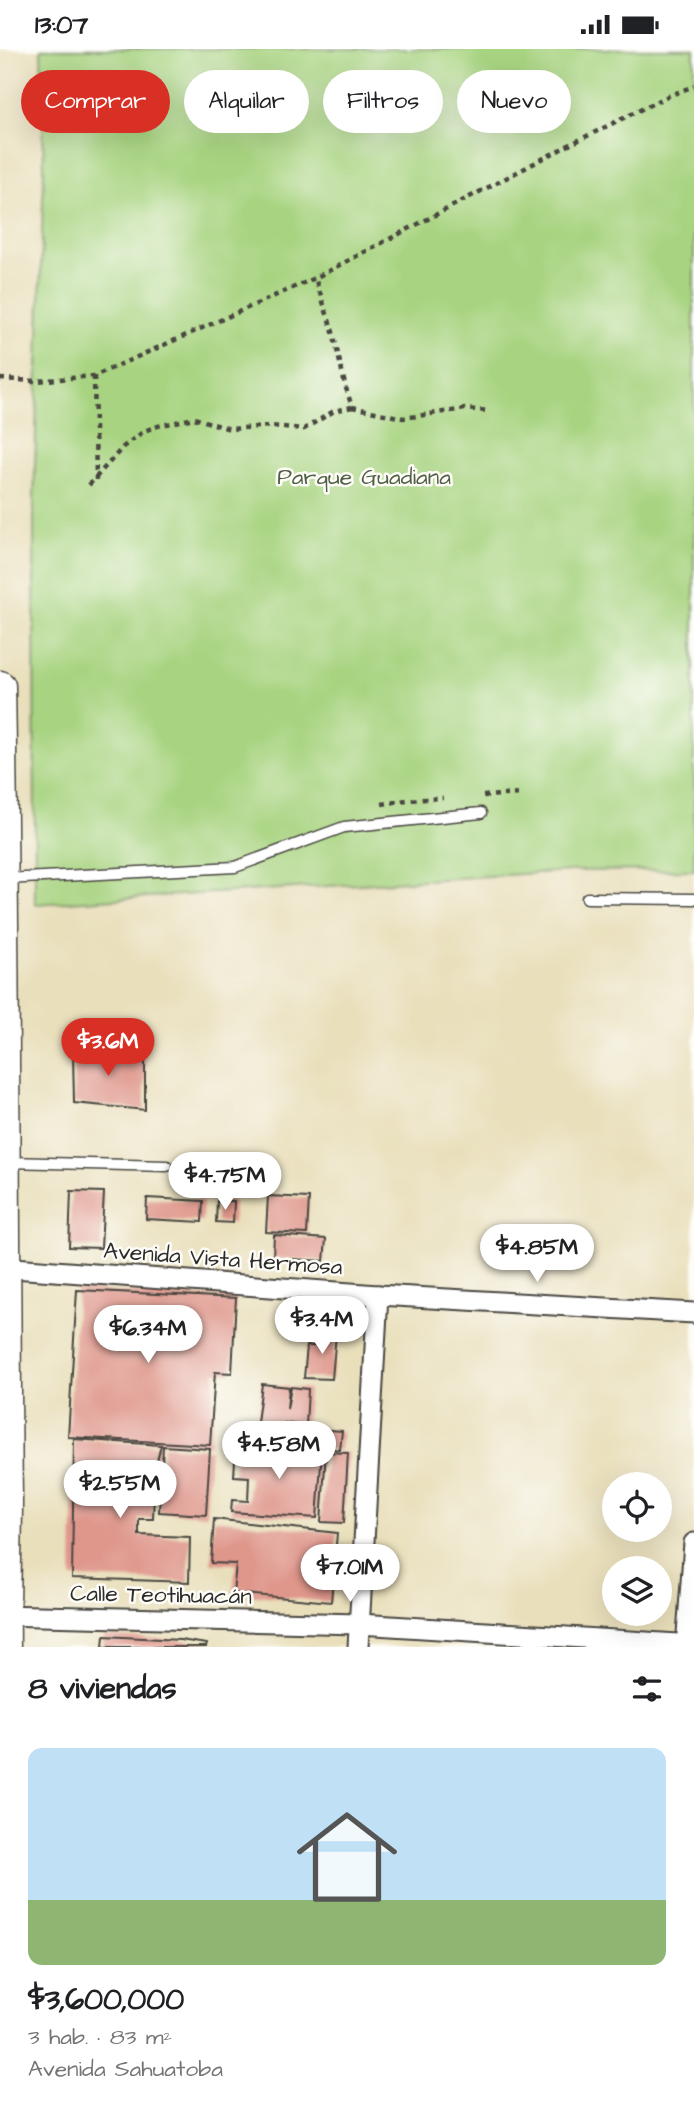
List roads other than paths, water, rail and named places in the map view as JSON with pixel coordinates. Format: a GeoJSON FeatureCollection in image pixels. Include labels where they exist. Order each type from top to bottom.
{"type":"FeatureCollection","features":[{"type":"Feature","properties":{"kind":"main road"},"geometry":{"type":"LineString","coordinates":[[0,686],[4,880],[2,1267],[7,1549],[2,1615],[5,1647]]}},
{"type":"Feature","properties":{"kind":"street","name":"Avenida Vista Hermosa"},"geometry":{"type":"LineString","coordinates":[[2,1267],[694,1313]]}},
{"type":"Feature","properties":{"kind":"street"},"geometry":{"type":"LineString","coordinates":[[358,1647],[378,1294]]}},
{"type":"Feature","properties":{"kind":"street"},"geometry":{"type":"LineString","coordinates":[[689,1645],[694,1543]]}},
{"type":"Feature","properties":{"kind":"street","name":"Calle Teotihuacán"},"geometry":{"type":"LineString","coordinates":[[2,1615],[359,1624],[689,1645]]}},
{"type":"Feature","properties":{"kind":"lane"},"geometry":{"type":"LineString","coordinates":[[4,880],[235,867],[344,827],[481,813]]}},
{"type":"Feature","properties":{"kind":"lane"},"geometry":{"type":"LineString","coordinates":[[587,898],[694,899]]}},
{"type":"Feature","properties":{"kind":"lane"},"geometry":{"type":"LineString","coordinates":[[4,1162],[167,1166]]}},
{"type":"Feature","properties":{"kind":"park label","name":"Parque Guadiana"},"geometry":{"type":"Point","coordinates":[364,477]}}]}
